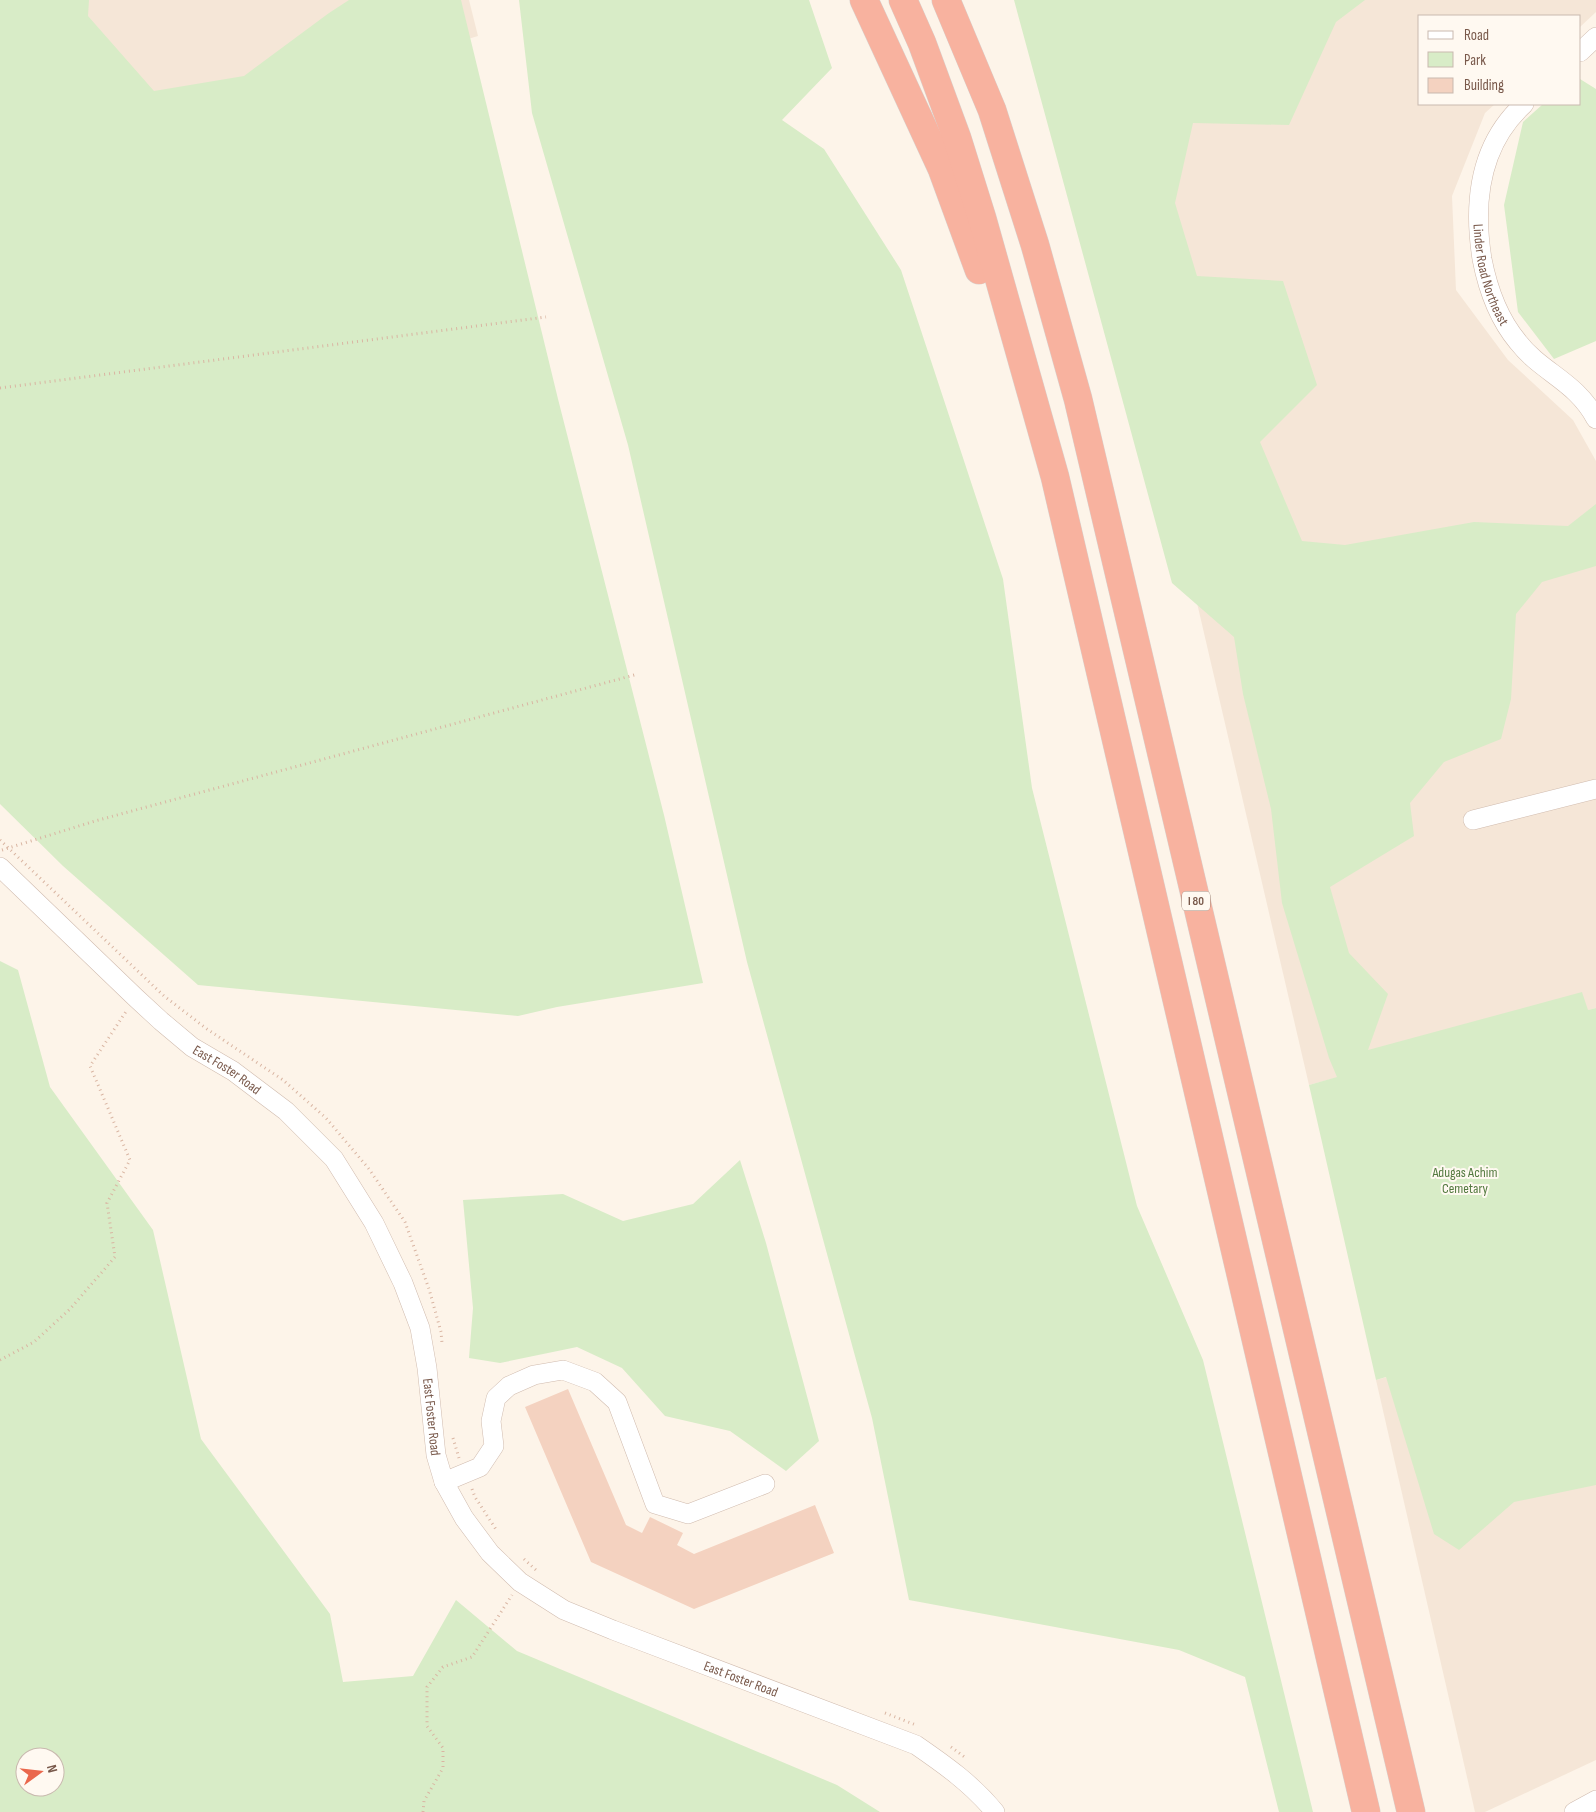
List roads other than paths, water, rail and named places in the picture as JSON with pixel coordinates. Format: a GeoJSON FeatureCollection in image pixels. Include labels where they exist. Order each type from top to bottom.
{"type":"FeatureCollection","features":[{"type":"Feature","properties":{"kind":"highway"},"geometry":{"type":"LineString","coordinates":[[864,0],[942,169],[1055,477]]}},
{"type":"Feature","properties":{"kind":"highway"},"geometry":{"type":"LineString","coordinates":[[903,0],[922,43],[960,147],[1055,477],[1366,1812]]}},
{"type":"Feature","properties":{"kind":"highway","name":"I 80"},"geometry":{"type":"LineString","coordinates":[[946,0],[992,110],[1035,245],[1078,399],[1411,1812]]}},
{"type":"Feature","properties":{"kind":"highway"},"geometry":{"type":"LineString","coordinates":[[955,0],[992,110]]}},
{"type":"Feature","properties":{"kind":"street"},"geometry":{"type":"LineString","coordinates":[[1581,51],[1596,38]]}},
{"type":"Feature","properties":{"kind":"street","name":"Linder Road Northeast"},"geometry":{"type":"LineString","coordinates":[[1523,105],[1502,130],[1492,148],[1478,195],[1477,221],[1486,280],[1496,309],[1519,344],[1536,361],[1567,383],[1581,397],[1596,419]]}},
{"type":"Feature","properties":{"kind":"street"},"geometry":{"type":"LineString","coordinates":[[1473,820],[1596,789]]}},
{"type":"Feature","properties":{"kind":"street","name":"East Foster Road"},"geometry":{"type":"LineString","coordinates":[[0,867],[134,997],[192,1048],[233,1071],[286,1111],[334,1159],[374,1223],[403,1283],[420,1328],[427,1368],[436,1455],[444,1482],[464,1518],[490,1553],[520,1582],[564,1610],[916,1745],[952,1769],[979,1794],[994,1812]]}},
{"type":"Feature","properties":{"kind":"street"},"geometry":{"type":"LineString","coordinates":[[444,1482],[480,1467],[494,1446],[491,1421],[496,1398],[509,1386],[534,1375],[563,1370],[595,1382],[617,1402],[655,1504],[688,1514],[765,1484]]}},
{"type":"Feature","properties":{"kind":"street"},"geometry":{"type":"LineString","coordinates":[[1574,1812],[1596,1800]]}},
{"type":"Feature","properties":{"kind":"park label","name":"Adugas Achim Cemetary"},"geometry":{"type":"Point","coordinates":[1465,1180]}}]}
